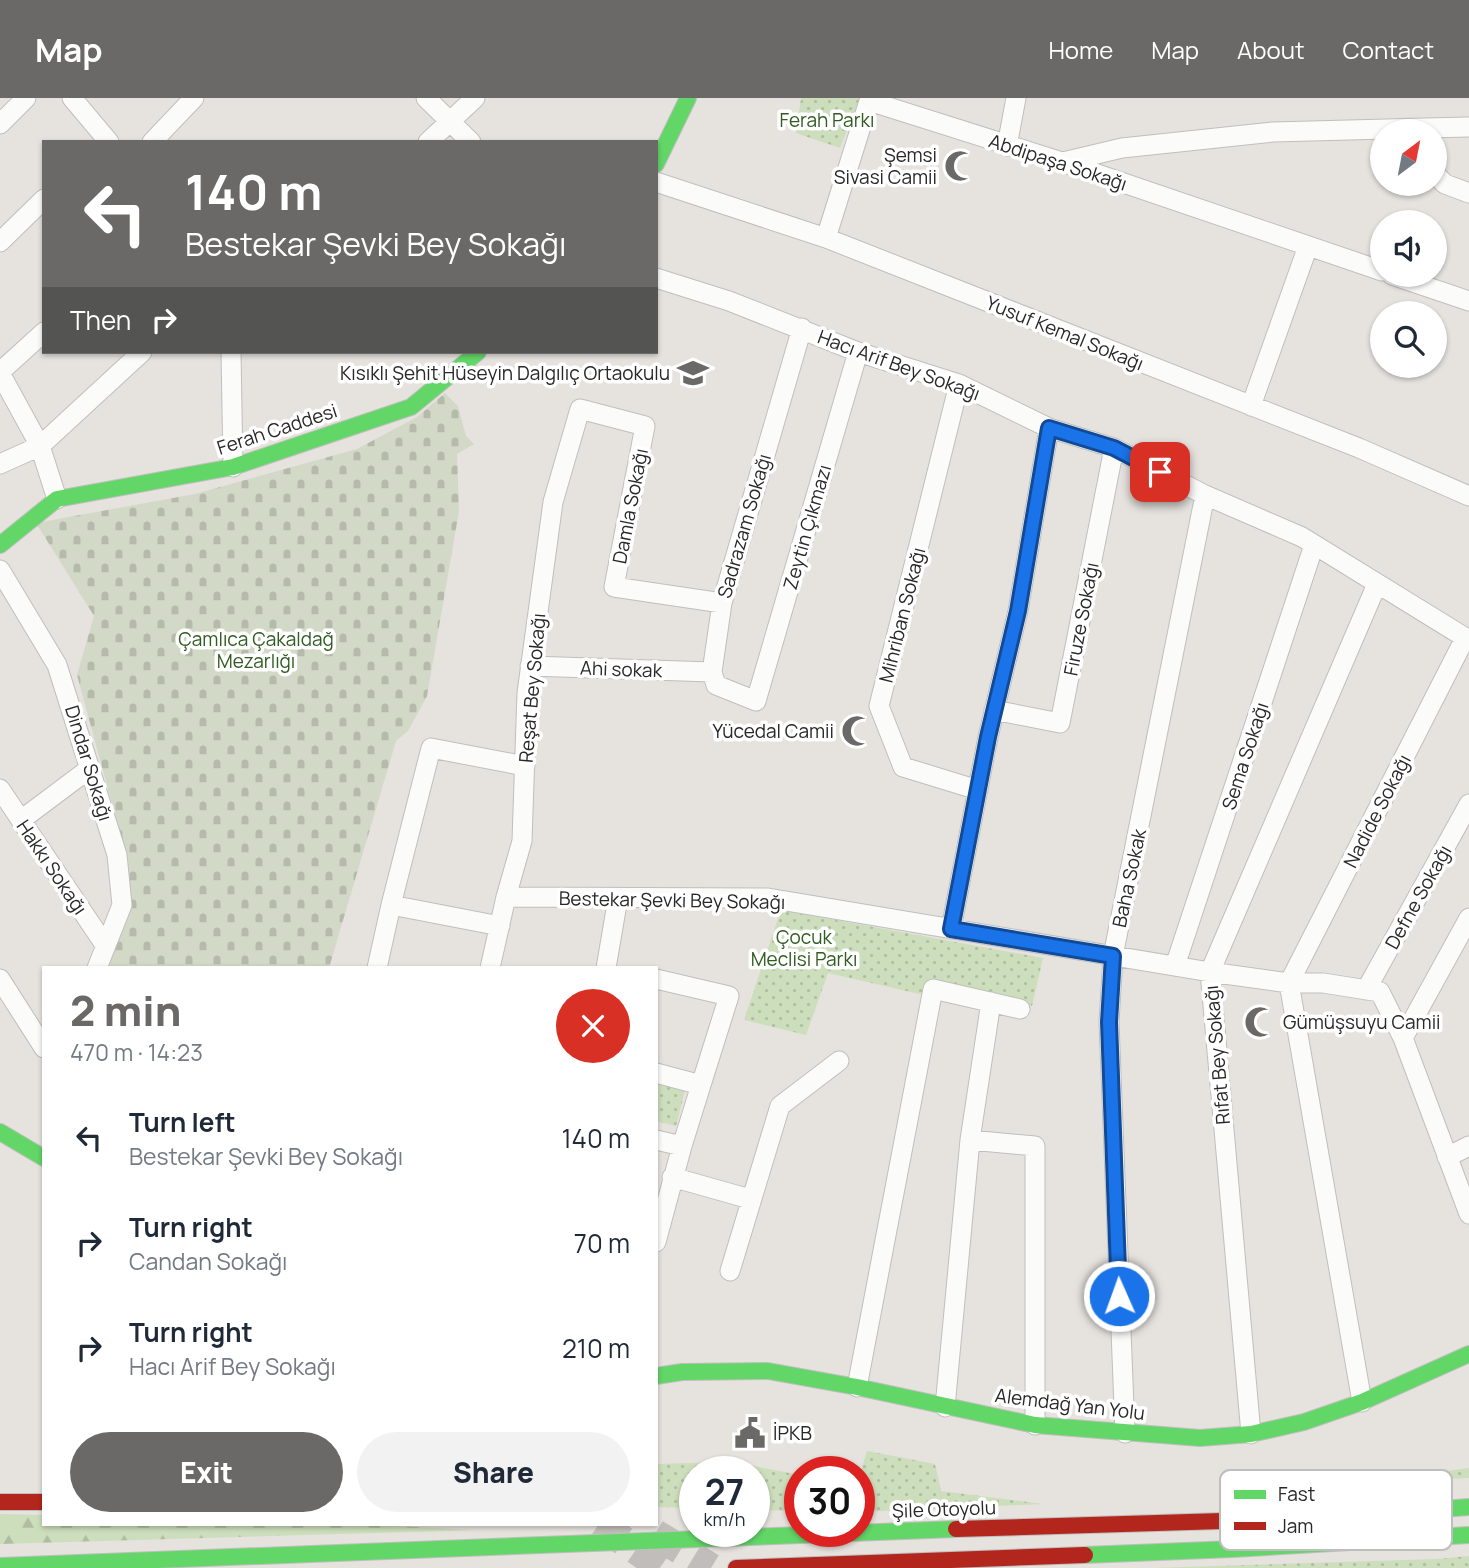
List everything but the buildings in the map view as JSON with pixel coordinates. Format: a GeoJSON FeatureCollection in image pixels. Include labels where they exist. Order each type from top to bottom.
{"type":"FeatureCollection","features":[{"type":"Feature","properties":{"kind":"main road"},"geometry":{"type":"LineString","coordinates":[[658,160],[688,98]]}},
{"type":"Feature","properties":{"kind":"main road","name":"Ferah Caddesi"},"geometry":{"type":"LineString","coordinates":[[0,545],[57,499],[233,467],[411,407],[476,354]]}},
{"type":"Feature","properties":{"kind":"main road"},"geometry":{"type":"LineString","coordinates":[[0,1132],[41,1150]]}},
{"type":"Feature","properties":{"kind":"main road","name":"Alemdağ Yan Yolu"},"geometry":{"type":"LineString","coordinates":[[658,1376],[715,1370],[768,1371],[1035,1425],[1200,1438],[1251,1434],[1304,1422],[1362,1402],[1469,1354]]}},
{"type":"Feature","properties":{"kind":"main road"},"geometry":{"type":"LineString","coordinates":[[0,1503],[42,1502]]}},
{"type":"Feature","properties":{"kind":"main road","name":"Şile Otoyolu"},"geometry":{"type":"LineString","coordinates":[[7,1566],[917,1530],[1220,1521]]}},
{"type":"Feature","properties":{"kind":"main road"},"geometry":{"type":"LineString","coordinates":[[875,1529],[917,1530]]}},
{"type":"Feature","properties":{"kind":"main road"},"geometry":{"type":"LineString","coordinates":[[736,1568],[1220,1549]]}},
{"type":"Feature","properties":{"kind":"street"},"geometry":{"type":"LineString","coordinates":[[0,124],[26,98]]}},
{"type":"Feature","properties":{"kind":"street"},"geometry":{"type":"LineString","coordinates":[[72,98],[106,140]]}},
{"type":"Feature","properties":{"kind":"street"},"geometry":{"type":"LineString","coordinates":[[154,140],[194,98]]}},
{"type":"Feature","properties":{"kind":"street"},"geometry":{"type":"LineString","coordinates":[[426,98],[469,140]]}},
{"type":"Feature","properties":{"kind":"street"},"geometry":{"type":"LineString","coordinates":[[430,140],[475,98]]}},
{"type":"Feature","properties":{"kind":"street"},"geometry":{"type":"LineString","coordinates":[[1007,146],[1016,98]]}},
{"type":"Feature","properties":{"kind":"street","name":"Abdipaşa Sokağı"},"geometry":{"type":"LineString","coordinates":[[825,238],[869,100],[1062,162],[1370,267]]}},
{"type":"Feature","properties":{"kind":"street"},"geometry":{"type":"LineString","coordinates":[[1447,128],[1469,127]]}},
{"type":"Feature","properties":{"kind":"street"},"geometry":{"type":"LineString","coordinates":[[1062,162],[1122,148],[1273,132],[1370,131]]}},
{"type":"Feature","properties":{"kind":"street","name":"Yusuf Kemal Sokağı"},"geometry":{"type":"LineString","coordinates":[[658,183],[825,238],[1359,448],[1469,496]]}},
{"type":"Feature","properties":{"kind":"street"},"geometry":{"type":"LineString","coordinates":[[1447,185],[1469,193]]}},
{"type":"Feature","properties":{"kind":"street"},"geometry":{"type":"LineString","coordinates":[[0,242],[42,201]]}},
{"type":"Feature","properties":{"kind":"street"},"geometry":{"type":"LineString","coordinates":[[1251,406],[1308,246]]}},
{"type":"Feature","properties":{"kind":"street","name":"Hacı Arif Bey Sokağı"},"geometry":{"type":"LineString","coordinates":[[658,278],[675,282],[802,328],[858,352],[959,384],[1049,428],[1114,448],[1205,495],[1302,537],[1467,639]]}},
{"type":"Feature","properties":{"kind":"street"},"geometry":{"type":"LineString","coordinates":[[1428,287],[1469,301]]}},
{"type":"Feature","properties":{"kind":"street","name":"Sadrazam Sokağı"},"geometry":{"type":"LineString","coordinates":[[712,672],[722,603],[802,328]]}},
{"type":"Feature","properties":{"kind":"street"},"geometry":{"type":"LineString","coordinates":[[42,334],[0,372],[40,446],[57,499]]}},
{"type":"Feature","properties":{"kind":"street","name":"Zeytin Çıkmazı"},"geometry":{"type":"LineString","coordinates":[[712,672],[716,685],[756,701],[858,352]]}},
{"type":"Feature","properties":{"kind":"street"},"geometry":{"type":"LineString","coordinates":[[0,464],[40,446],[140,354]]}},
{"type":"Feature","properties":{"kind":"street"},"geometry":{"type":"LineString","coordinates":[[231,354],[233,467]]}},
{"type":"Feature","properties":{"kind":"street","name":"Mihriban Sokağı"},"geometry":{"type":"LineString","coordinates":[[959,384],[879,706],[903,766],[978,790]]}},
{"type":"Feature","properties":{"kind":"street","name":"Damla Sokağı"},"geometry":{"type":"LineString","coordinates":[[580,409],[645,426],[614,587],[722,603]]}},
{"type":"Feature","properties":{"kind":"street","name":"Reşat Bey Sokağı"},"geometry":{"type":"LineString","coordinates":[[490,966],[522,841],[530,666],[553,502],[580,409]]}},
{"type":"Feature","properties":{"kind":"street"},"geometry":{"type":"LineString","coordinates":[[951,929],[994,710],[1018,611],[1049,428]]}},
{"type":"Feature","properties":{"kind":"street","name":"Firuze Sokağı"},"geometry":{"type":"LineString","coordinates":[[994,710],[1060,723],[1114,448]]}},
{"type":"Feature","properties":{"kind":"street","name":"Baha Sokak"},"geometry":{"type":"LineString","coordinates":[[1125,1433],[1109,1022],[1113,956],[1205,495]]}},
{"type":"Feature","properties":{"kind":"street","name":"Sema Sokağı"},"geometry":{"type":"LineString","coordinates":[[1175,967],[1314,545]]}},
{"type":"Feature","properties":{"kind":"street","name":"Dindar Sokağı"},"geometry":{"type":"LineString","coordinates":[[0,570],[57,665],[117,855],[122,905],[98,966]]}},
{"type":"Feature","properties":{"kind":"street","name":"Rıfat Bey Sokağı"},"geometry":{"type":"LineString","coordinates":[[1251,1434],[1210,972],[1377,584]]}},
{"type":"Feature","properties":{"kind":"street","name":"Nadide Sokağı"},"geometry":{"type":"LineString","coordinates":[[1289,984],[1467,639]]}},
{"type":"Feature","properties":{"kind":"street","name":"Ahi sokak"},"geometry":{"type":"LineString","coordinates":[[530,666],[712,672]]}},
{"type":"Feature","properties":{"kind":"street"},"geometry":{"type":"LineString","coordinates":[[377,966],[431,748],[525,766]]}},
{"type":"Feature","properties":{"kind":"street"},"geometry":{"type":"LineString","coordinates":[[21,820],[89,769]]}},
{"type":"Feature","properties":{"kind":"street","name":"Hakkı Sokağı"},"geometry":{"type":"LineString","coordinates":[[0,789],[104,945]]}},
{"type":"Feature","properties":{"kind":"street","name":"Defne Sokağı"},"geometry":{"type":"LineString","coordinates":[[1366,990],[1469,804]]}},
{"type":"Feature","properties":{"kind":"street","name":"Bestekar Şevki Bey Sokağı"},"geometry":{"type":"LineString","coordinates":[[506,897],[768,898],[1175,967],[1289,984],[1323,983],[1366,990]]}},
{"type":"Feature","properties":{"kind":"street"},"geometry":{"type":"LineString","coordinates":[[606,966],[618,898]]}},
{"type":"Feature","properties":{"kind":"street"},"geometry":{"type":"LineString","coordinates":[[391,905],[500,926]]}},
{"type":"Feature","properties":{"kind":"street"},"geometry":{"type":"LineString","coordinates":[[1403,1038],[1469,918]]}},
{"type":"Feature","properties":{"kind":"street"},"geometry":{"type":"LineString","coordinates":[[0,979],[42,1045]]}},
{"type":"Feature","properties":{"kind":"street"},"geometry":{"type":"LineString","coordinates":[[658,979],[729,996],[672,1177],[658,1234]]}},
{"type":"Feature","properties":{"kind":"street"},"geometry":{"type":"LineString","coordinates":[[1289,984],[1362,1402]]}},
{"type":"Feature","properties":{"kind":"street"},"geometry":{"type":"LineString","coordinates":[[857,1387],[933,989],[1020,1009]]}},
{"type":"Feature","properties":{"kind":"street"},"geometry":{"type":"LineString","coordinates":[[1366,990],[1380,992],[1403,1038],[1469,1214]]}},
{"type":"Feature","properties":{"kind":"street"},"geometry":{"type":"LineString","coordinates":[[945,1407],[970,1140],[991,1002]]}},
{"type":"Feature","properties":{"kind":"street"},"geometry":{"type":"LineString","coordinates":[[730,1271],[780,1105],[839,1061]]}},
{"type":"Feature","properties":{"kind":"street"},"geometry":{"type":"LineString","coordinates":[[658,1074],[701,1085]]}},
{"type":"Feature","properties":{"kind":"street"},"geometry":{"type":"LineString","coordinates":[[658,1140],[682,1146]]}},
{"type":"Feature","properties":{"kind":"street"},"geometry":{"type":"LineString","coordinates":[[970,1140],[1035,1146],[1035,1425]]}},
{"type":"Feature","properties":{"kind":"street"},"geometry":{"type":"LineString","coordinates":[[1447,1157],[1469,1146]]}},
{"type":"Feature","properties":{"kind":"street"},"geometry":{"type":"LineString","coordinates":[[672,1177],[750,1199]]}},
{"type":"Feature","properties":{"kind":"green space","name":"Ferah Parkı"},"geometry":{"type":"Polygon","coordinates":[[[801,98],[860,98],[840,148],[796,133],[801,98]]]}},
{"type":"Feature","properties":{"kind":"green space","name":"Çamlıca Çakaldağ Mezarlığı"},"geometry":{"type":"Polygon","coordinates":[[[445,393],[458,406],[466,436],[474,444],[457,454],[459,511],[427,696],[408,731],[396,741],[330,966],[103,966],[123,844],[77,675],[94,616],[36,523],[195,494],[357,449],[417,417],[445,393]]]}},
{"type":"Feature","properties":{"kind":"green space","name":"Çocuk Meclisi Parkı"},"geometry":{"type":"Polygon","coordinates":[[[781,910],[1043,958],[1032,1006],[928,979],[924,995],[828,973],[806,1035],[744,1020],[781,910]]]}},
{"type":"Feature","properties":{"kind":"green space"},"geometry":{"type":"Polygon","coordinates":[[[658,1079],[686,1086],[676,1126],[658,1122],[658,1079]]]}},
{"type":"Feature","properties":{"kind":"green space"},"geometry":{"type":"Polygon","coordinates":[[[867,1451],[935,1464],[941,1491],[1043,1504],[875,1511],[875,1456],[865,1456],[867,1451]]]}},
{"type":"Feature","properties":{"kind":"green space"},"geometry":{"type":"Polygon","coordinates":[[[679,1463],[679,1508],[658,1507],[658,1464],[679,1463]]]}},
{"type":"Feature","properties":{"kind":"green space"},"geometry":{"type":"Polygon","coordinates":[[[1469,1468],[1469,1478],[1452,1479],[1452,1470],[1469,1468]]]}},
{"type":"Feature","properties":{"kind":"green space"},"geometry":{"type":"Polygon","coordinates":[[[770,1469],[784,1472],[784,1511],[770,1510],[770,1469]]]}},
{"type":"Feature","properties":{"kind":"green space"},"geometry":{"type":"Polygon","coordinates":[[[0,1514],[42,1515],[42,1526],[395,1526],[476,1530],[0,1544],[0,1514]]]}},
{"type":"Feature","properties":{"kind":"green space"},"geometry":{"type":"Polygon","coordinates":[[[1469,1556],[1469,1568],[1153,1568],[1437,1559],[1469,1556]]]}},
{"type":"Feature","properties":{"kind":"tunnel"},"geometry":{"type":"LineString","coordinates":[[602,1526],[663,1568]]}},
{"type":"Feature","properties":{"kind":"tunnel"},"geometry":{"type":"LineString","coordinates":[[655,1534],[711,1568]]}},
{"type":"Feature","properties":{"kind":"traffic: fast"},"geometry":{"type":"LineString","coordinates":[[658,160],[688,98]]}},
{"type":"Feature","properties":{"kind":"traffic: fast"},"geometry":{"type":"LineString","coordinates":[[0,545],[57,499],[233,467],[411,407],[476,354]]}},
{"type":"Feature","properties":{"kind":"traffic: fast"},"geometry":{"type":"LineString","coordinates":[[0,1132],[42,1157]]}},
{"type":"Feature","properties":{"kind":"traffic: fast"},"geometry":{"type":"LineString","coordinates":[[658,1376],[682,1372],[768,1371],[1035,1425],[1200,1438],[1251,1434],[1304,1422],[1362,1402],[1469,1354]]}},
{"type":"Feature","properties":{"kind":"traffic: fast"},"geometry":{"type":"LineString","coordinates":[[1452,1508],[1469,1507]]}},
{"type":"Feature","properties":{"kind":"traffic: fast"},"geometry":{"type":"LineString","coordinates":[[0,1566],[956,1529]]}},
{"type":"Feature","properties":{"kind":"traffic: fast"},"geometry":{"type":"LineString","coordinates":[[1452,1536],[1469,1535]]}},
{"type":"Feature","properties":{"kind":"traffic: fast"},"geometry":{"type":"LineString","coordinates":[[1085,1555],[1220,1550]]}},
{"type":"Feature","properties":{"kind":"traffic: jam"},"geometry":{"type":"LineString","coordinates":[[0,1502],[42,1502]]}},
{"type":"Feature","properties":{"kind":"traffic: jam"},"geometry":{"type":"LineString","coordinates":[[956,1529],[1220,1521]]}},
{"type":"Feature","properties":{"kind":"traffic: jam"},"geometry":{"type":"LineString","coordinates":[[736,1568],[1085,1555]]}},
{"type":"Feature","properties":{"kind":"place","name":"Şemsi Sivasi Camii"},"geometry":{"type":"Point","coordinates":[960,166]}},
{"type":"Feature","properties":{"kind":"place","name":"Kısıklı Şehit Hüseyin Dalgılıç Ortaokulu"},"geometry":{"type":"Point","coordinates":[693,373]}},
{"type":"Feature","properties":{"kind":"place","name":"Yücedal Camii"},"geometry":{"type":"Point","coordinates":[857,731]}},
{"type":"Feature","properties":{"kind":"place","name":"Gümüşsuyu Camii"},"geometry":{"type":"Point","coordinates":[1260,1022]}},
{"type":"Feature","properties":{"kind":"place","name":"İPKB"},"geometry":{"type":"Point","coordinates":[750,1433]}},
{"type":"Feature","properties":{"kind":"route"},"geometry":{"type":"LineString","coordinates":[[1119,1296],[1109,1022],[1113,956],[951,929],[988,737],[1018,611],[1049,428],[1114,448],[1160,472]]}}]}
